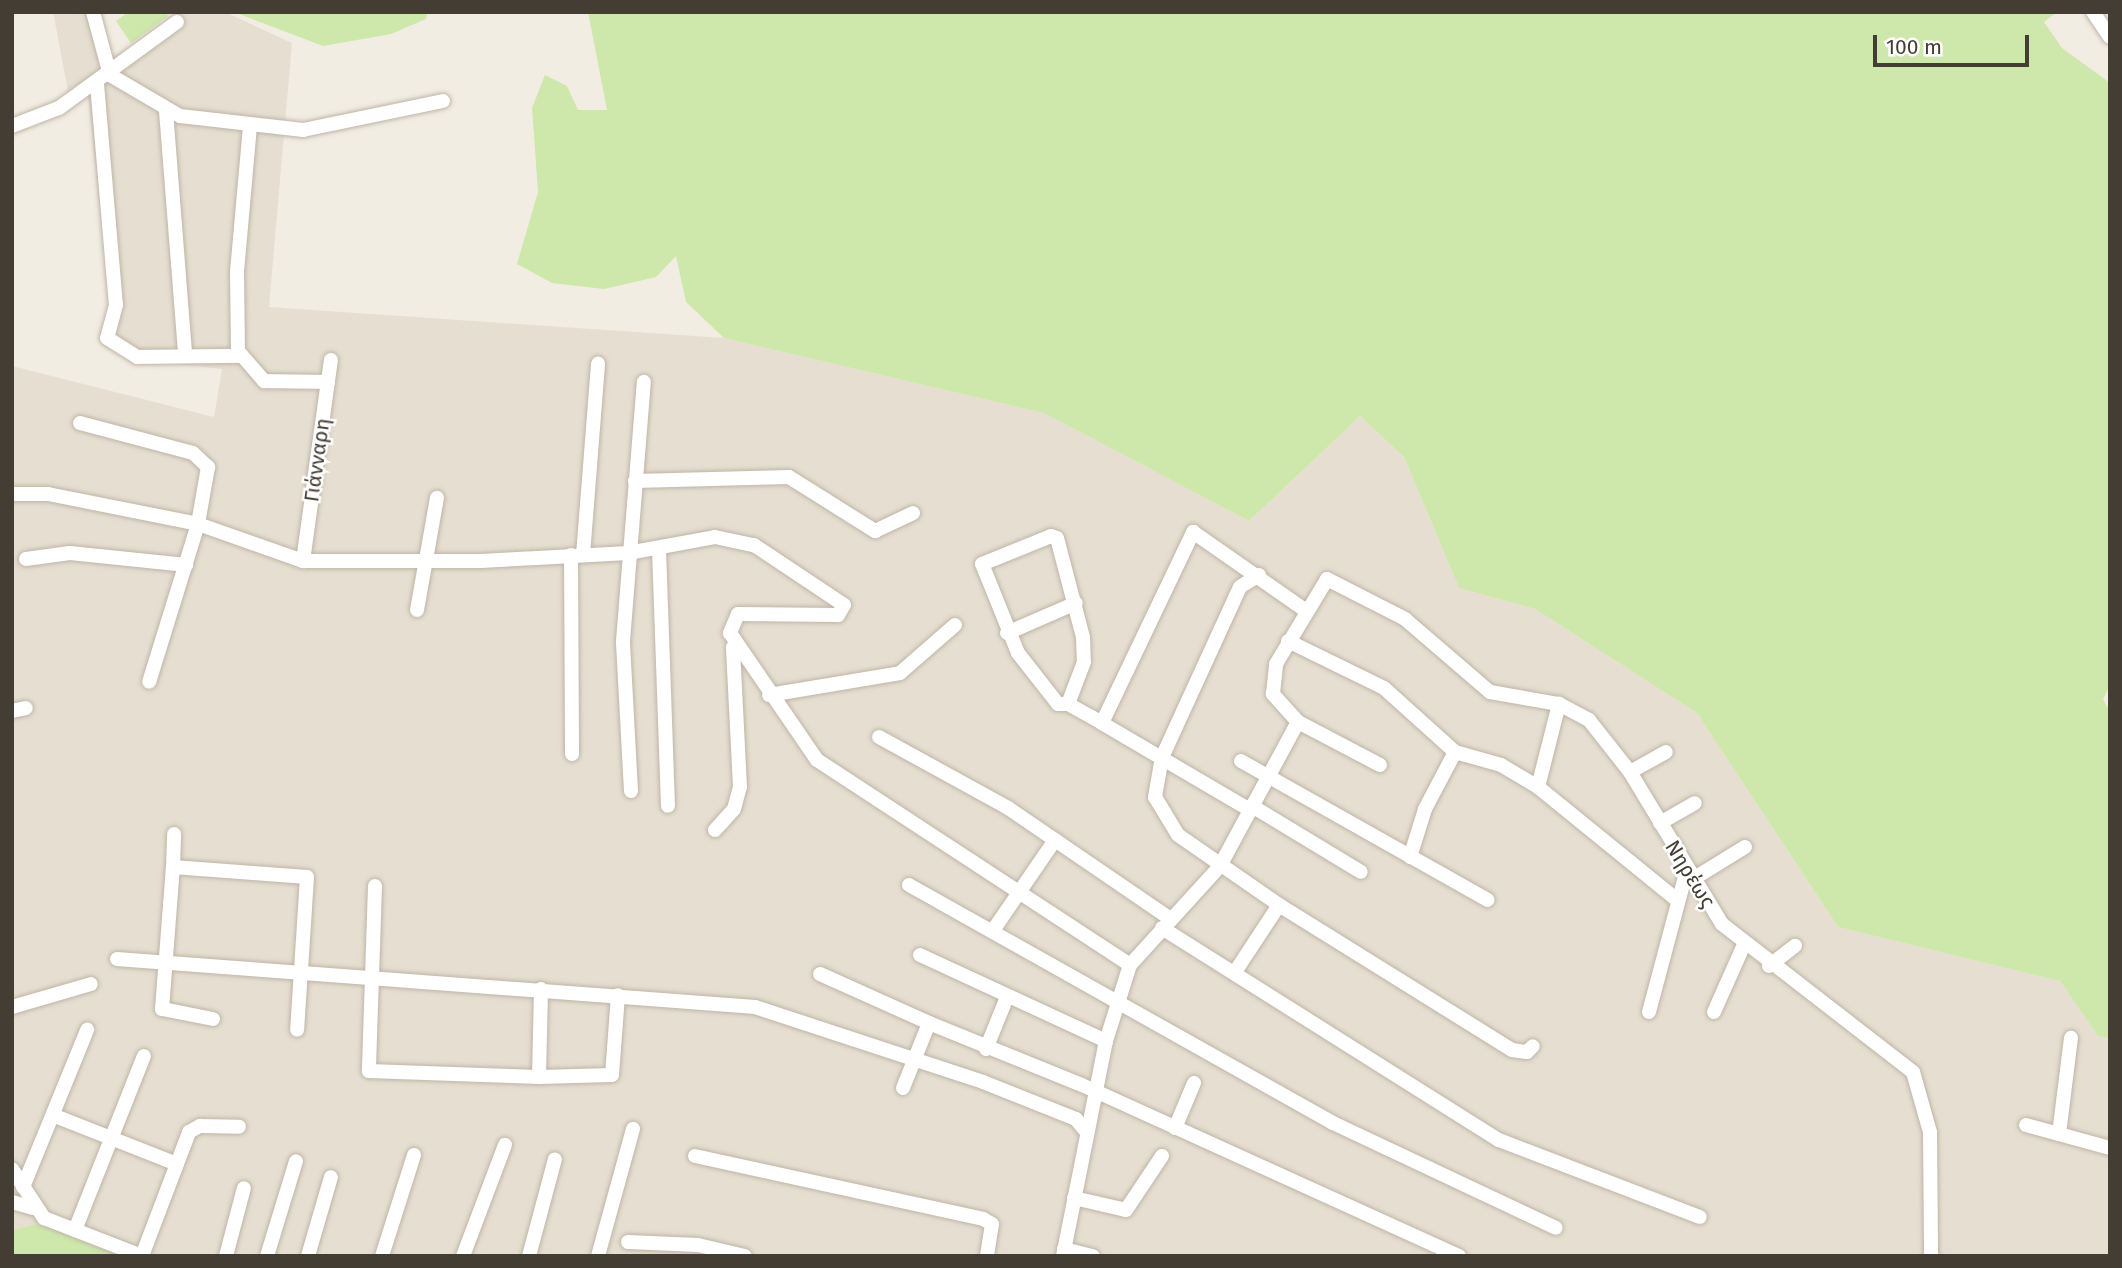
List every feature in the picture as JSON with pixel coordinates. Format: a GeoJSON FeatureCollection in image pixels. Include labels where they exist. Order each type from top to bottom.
{"type":"FeatureCollection","features":[{"type":"Feature","properties":{"kind":"street"},"geometry":{"type":"LineString","coordinates":[[93,12],[110,75],[166,111],[250,126],[332,128],[443,101]]}},
{"type":"Feature","properties":{"kind":"street"},"geometry":{"type":"LineString","coordinates":[[2093,12],[2110,37]]}},
{"type":"Feature","properties":{"kind":"street"},"geometry":{"type":"LineString","coordinates":[[12,126],[59,108],[110,75],[177,22]]}},
{"type":"Feature","properties":{"kind":"street"},"geometry":{"type":"LineString","coordinates":[[97,84],[116,305],[107,338],[137,357],[185,354],[240,356]]}},
{"type":"Feature","properties":{"kind":"street"},"geometry":{"type":"LineString","coordinates":[[166,111],[185,354]]}},
{"type":"Feature","properties":{"kind":"street"},"geometry":{"type":"LineString","coordinates":[[250,126],[237,271],[240,356],[264,381],[328,382]]}},
{"type":"Feature","properties":{"kind":"street","name":"Γιάνναρη"},"geometry":{"type":"LineString","coordinates":[[303,561],[331,360]]}},
{"type":"Feature","properties":{"kind":"street"},"geometry":{"type":"LineString","coordinates":[[572,754],[577,555],[598,364]]}},
{"type":"Feature","properties":{"kind":"street"},"geometry":{"type":"LineString","coordinates":[[631,791],[623,641],[628,553],[645,383]]}},
{"type":"Feature","properties":{"kind":"street"},"geometry":{"type":"LineString","coordinates":[[80,423],[203,459],[208,467],[198,524],[149,682]]}},
{"type":"Feature","properties":{"kind":"street"},"geometry":{"type":"LineString","coordinates":[[635,481],[789,477],[875,531],[914,513]]}},
{"type":"Feature","properties":{"kind":"street"},"geometry":{"type":"LineString","coordinates":[[12,494],[48,494],[198,524],[303,561],[427,562],[628,553],[659,549],[693,538],[735,539],[844,606],[838,615],[738,614],[730,633],[733,646],[740,787],[734,809],[715,830]]}},
{"type":"Feature","properties":{"kind":"street"},"geometry":{"type":"LineString","coordinates":[[417,610],[437,498]]}},
{"type":"Feature","properties":{"kind":"street"},"geometry":{"type":"LineString","coordinates":[[1053,522],[1076,603],[1083,662],[1068,704]]}},
{"type":"Feature","properties":{"kind":"street"},"geometry":{"type":"LineString","coordinates":[[1102,723],[1193,532],[1259,575],[1305,610],[1288,641],[1272,687],[1282,710],[1298,722],[1380,765]]}},
{"type":"Feature","properties":{"kind":"street"},"geometry":{"type":"LineString","coordinates":[[1057,538],[995,554],[982,564],[1006,633],[1058,704],[1068,704],[1361,872]]}},
{"type":"Feature","properties":{"kind":"street"},"geometry":{"type":"LineString","coordinates":[[659,549],[668,806]]}},
{"type":"Feature","properties":{"kind":"street"},"geometry":{"type":"LineString","coordinates":[[26,559],[70,554],[186,565]]}},
{"type":"Feature","properties":{"kind":"street"},"geometry":{"type":"LineString","coordinates":[[1259,575],[1240,587],[1162,757],[1155,797],[1160,814],[1220,866],[1511,1050],[1527,1052],[1533,1046]]}},
{"type":"Feature","properties":{"kind":"street","name":"Νηρέως"},"geometry":{"type":"LineString","coordinates":[[1305,610],[1327,579],[1405,619],[1490,692],[1559,704],[1590,720],[1630,772],[1690,874],[1743,947],[1913,1072],[1930,1132],[1935,1184],[1931,1256]]}},
{"type":"Feature","properties":{"kind":"street"},"geometry":{"type":"LineString","coordinates":[[1006,633],[1076,603]]}},
{"type":"Feature","properties":{"kind":"street"},"geometry":{"type":"LineString","coordinates":[[769,695],[900,673],[955,625]]}},
{"type":"Feature","properties":{"kind":"street"},"geometry":{"type":"LineString","coordinates":[[1288,641],[1384,688],[1455,752],[1501,765],[1538,787],[1676,899]]}},
{"type":"Feature","properties":{"kind":"street"},"geometry":{"type":"LineString","coordinates":[[733,646],[817,760],[1130,965]]}},
{"type":"Feature","properties":{"kind":"street"},"geometry":{"type":"LineString","coordinates":[[1538,787],[1559,704]]}},
{"type":"Feature","properties":{"kind":"street"},"geometry":{"type":"LineString","coordinates":[[1093,1256],[1063,1253],[1085,1130],[1117,997],[1130,965],[1220,866],[1298,722]]}},
{"type":"Feature","properties":{"kind":"street"},"geometry":{"type":"LineString","coordinates":[[879,737],[1055,840],[1235,972],[1499,1140],[1700,1217]]}},
{"type":"Feature","properties":{"kind":"street"},"geometry":{"type":"LineString","coordinates":[[1410,857],[1430,799],[1455,752]]}},
{"type":"Feature","properties":{"kind":"street"},"geometry":{"type":"LineString","coordinates":[[1630,772],[1666,752]]}},
{"type":"Feature","properties":{"kind":"street"},"geometry":{"type":"LineString","coordinates":[[1241,761],[1488,900]]}},
{"type":"Feature","properties":{"kind":"street"},"geometry":{"type":"LineString","coordinates":[[1660,822],[1695,803]]}},
{"type":"Feature","properties":{"kind":"street"},"geometry":{"type":"LineString","coordinates":[[174,834],[163,1013],[213,1020]]}},
{"type":"Feature","properties":{"kind":"street"},"geometry":{"type":"LineString","coordinates":[[994,929],[1055,840]]}},
{"type":"Feature","properties":{"kind":"street"},"geometry":{"type":"LineString","coordinates":[[1649,1012],[1676,899],[1690,874],[1745,847]]}},
{"type":"Feature","properties":{"kind":"street"},"geometry":{"type":"LineString","coordinates":[[173,867],[307,877],[297,1030]]}},
{"type":"Feature","properties":{"kind":"street"},"geometry":{"type":"LineString","coordinates":[[909,885],[1117,997],[1411,1164],[1556,1227]]}},
{"type":"Feature","properties":{"kind":"street"},"geometry":{"type":"LineString","coordinates":[[375,886],[369,1071],[539,1077],[611,1075],[618,995]]}},
{"type":"Feature","properties":{"kind":"street"},"geometry":{"type":"LineString","coordinates":[[1235,972],[1279,905]]}},
{"type":"Feature","properties":{"kind":"street"},"geometry":{"type":"LineString","coordinates":[[1769,966],[1795,946]]}},
{"type":"Feature","properties":{"kind":"street"},"geometry":{"type":"LineString","coordinates":[[1714,1012],[1743,947]]}},
{"type":"Feature","properties":{"kind":"street"},"geometry":{"type":"LineString","coordinates":[[920,955],[1106,1041]]}},
{"type":"Feature","properties":{"kind":"street"},"geometry":{"type":"LineString","coordinates":[[117,958],[300,976],[541,989],[755,1006],[916,1059],[1076,1119],[1085,1130]]}},
{"type":"Feature","properties":{"kind":"street"},"geometry":{"type":"LineString","coordinates":[[820,974],[986,1049],[1175,1128],[1459,1256]]}},
{"type":"Feature","properties":{"kind":"street"},"geometry":{"type":"LineString","coordinates":[[12,1007],[92,984]]}},
{"type":"Feature","properties":{"kind":"street"},"geometry":{"type":"LineString","coordinates":[[539,1077],[541,989]]}},
{"type":"Feature","properties":{"kind":"street"},"geometry":{"type":"LineString","coordinates":[[986,1049],[1007,997]]}},
{"type":"Feature","properties":{"kind":"street"},"geometry":{"type":"LineString","coordinates":[[903,1088],[929,1023]]}},
{"type":"Feature","properties":{"kind":"street"},"geometry":{"type":"LineString","coordinates":[[23,1187],[55,1116],[87,1030]]}},
{"type":"Feature","properties":{"kind":"street"},"geometry":{"type":"LineString","coordinates":[[2059,1134],[2071,1038]]}},
{"type":"Feature","properties":{"kind":"street"},"geometry":{"type":"LineString","coordinates":[[75,1230],[145,1056]]}},
{"type":"Feature","properties":{"kind":"street"},"geometry":{"type":"LineString","coordinates":[[1175,1128],[1194,1083]]}},
{"type":"Feature","properties":{"kind":"street"},"geometry":{"type":"LineString","coordinates":[[55,1116],[177,1164]]}},
{"type":"Feature","properties":{"kind":"street"},"geometry":{"type":"LineString","coordinates":[[2026,1125],[2110,1148]]}},
{"type":"Feature","properties":{"kind":"street"},"geometry":{"type":"LineString","coordinates":[[12,1202],[33,1208],[75,1230],[142,1256],[177,1164],[194,1128],[239,1127]]}},
{"type":"Feature","properties":{"kind":"street"},"geometry":{"type":"LineString","coordinates":[[598,1256],[633,1129]]}},
{"type":"Feature","properties":{"kind":"street"},"geometry":{"type":"LineString","coordinates":[[463,1256],[505,1145]]}},
{"type":"Feature","properties":{"kind":"street"},"geometry":{"type":"LineString","coordinates":[[382,1256],[414,1155]]}},
{"type":"Feature","properties":{"kind":"street"},"geometry":{"type":"LineString","coordinates":[[695,1156],[983,1219],[992,1224],[987,1256]]}},
{"type":"Feature","properties":{"kind":"street"},"geometry":{"type":"LineString","coordinates":[[1074,1198],[1126,1210],[1162,1156]]}},
{"type":"Feature","properties":{"kind":"street"},"geometry":{"type":"LineString","coordinates":[[529,1256],[555,1159]]}},
{"type":"Feature","properties":{"kind":"street"},"geometry":{"type":"LineString","coordinates":[[267,1256],[296,1161]]}},
{"type":"Feature","properties":{"kind":"street"},"geometry":{"type":"LineString","coordinates":[[12,1169],[33,1208]]}},
{"type":"Feature","properties":{"kind":"street"},"geometry":{"type":"LineString","coordinates":[[309,1256],[331,1177]]}},
{"type":"Feature","properties":{"kind":"street"},"geometry":{"type":"LineString","coordinates":[[226,1256],[244,1188]]}},
{"type":"Feature","properties":{"kind":"street"},"geometry":{"type":"LineString","coordinates":[[628,1242],[746,1256]]}},
{"type":"Feature","properties":{"kind":"shaded area"},"geometry":{"type":"Polygon","coordinates":[[[53,12],[100,12],[113,60],[178,12],[225,12],[292,43],[269,307],[724,338],[1044,413],[1249,521],[1360,416],[1404,457],[1459,588],[1535,609],[1697,713],[1838,927],[2060,981],[2098,1036],[2110,1038],[2110,1256],[141,1256],[36,1224],[12,1230],[12,366],[214,417],[222,369],[127,359],[102,344],[109,298],[88,96],[68,91],[53,12]]]}},
{"type":"Feature","properties":{"kind":"green space"},"geometry":{"type":"Polygon","coordinates":[[[128,12],[165,12],[168,16],[131,43],[116,21],[128,12]]]}},
{"type":"Feature","properties":{"kind":"green space"},"geometry":{"type":"Polygon","coordinates":[[[234,12],[428,12],[426,19],[391,34],[323,46],[234,12]]]}},
{"type":"Feature","properties":{"kind":"green space"},"geometry":{"type":"Polygon","coordinates":[[[588,12],[2057,12],[2044,22],[2062,48],[2110,83],[2110,686],[2103,699],[2110,712],[2110,1038],[2098,1036],[2060,981],[1838,927],[1697,713],[1535,609],[1459,588],[1404,457],[1360,416],[1249,521],[1044,413],[724,338],[686,302],[676,256],[656,277],[604,289],[552,283],[517,264],[538,192],[532,108],[545,75],[567,86],[578,110],[607,110],[588,12]]]}},
{"type":"Feature","properties":{"kind":"green space"},"geometry":{"type":"Polygon","coordinates":[[[36,1224],[141,1256],[12,1256],[12,1230],[36,1224]]]}}]}
